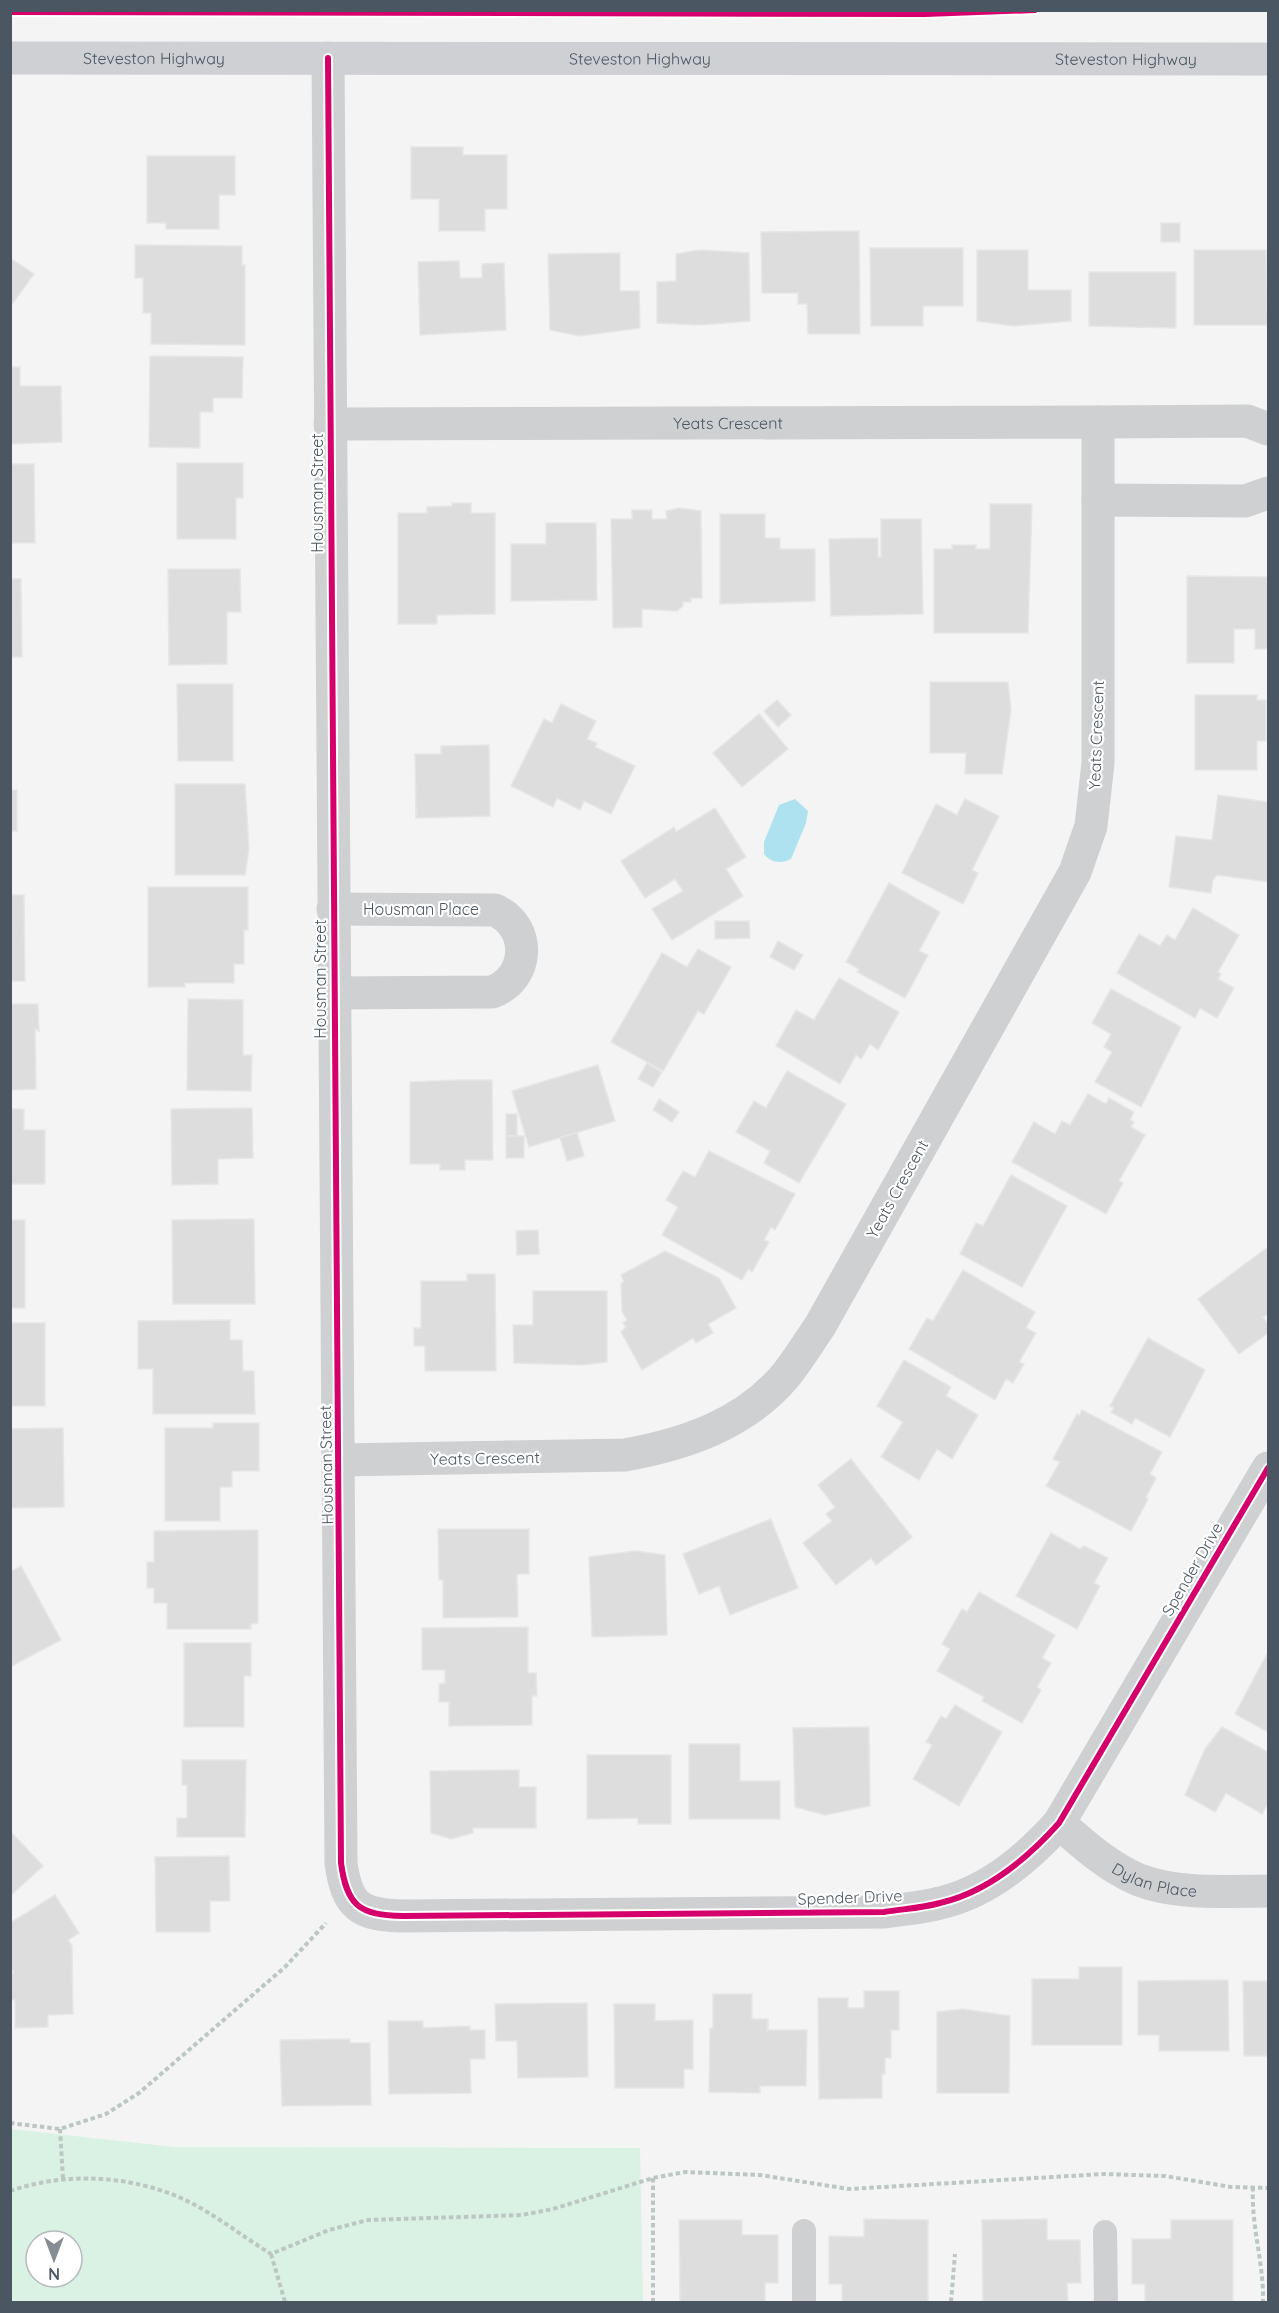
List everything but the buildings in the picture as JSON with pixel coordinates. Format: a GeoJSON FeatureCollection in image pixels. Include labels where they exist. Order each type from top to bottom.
{"type":"FeatureCollection","features":[{"type":"Feature","properties":{"kind":"main road","name":"Steveston Highway"},"geometry":{"type":"LineString","coordinates":[[10,58],[1269,59]]}},
{"type":"Feature","properties":{"kind":"street","name":"Housman Street"},"geometry":{"type":"LineString","coordinates":[[328,58],[341,1863],[344,1884],[350,1899]]}},
{"type":"Feature","properties":{"kind":"street"},"geometry":{"type":"LineString","coordinates":[[1098,422],[1246,421],[1269,429]]}},
{"type":"Feature","properties":{"kind":"street","name":"Yeats Crescent"},"geometry":{"type":"LineString","coordinates":[[330,423],[1098,422],[1098,763],[1090,825],[1075,872],[820,1326],[786,1375],[761,1400],[735,1418],[704,1435],[669,1447],[625,1455],[339,1460]]}},
{"type":"Feature","properties":{"kind":"street"},"geometry":{"type":"LineString","coordinates":[[1098,500],[1245,501],[1269,493]]}},
{"type":"Feature","properties":{"kind":"street","name":"Housman Place"},"geometry":{"type":"LineString","coordinates":[[333,909],[495,910],[505,915],[518,930],[521,951],[516,973],[502,988],[492,992],[333,993]]}},
{"type":"Feature","properties":{"kind":"street","name":"Spender Drive"},"geometry":{"type":"LineString","coordinates":[[350,1899],[367,1911],[403,1916],[884,1912],[941,1903],[992,1882],[1029,1856],[1059,1823],[1269,1467]]}},
{"type":"Feature","properties":{"kind":"street","name":"Dylan Place"},"geometry":{"type":"LineString","coordinates":[[1059,1823],[1090,1850],[1139,1880],[1175,1889],[1269,1890]]}},
{"type":"Feature","properties":{"kind":"lane"},"geometry":{"type":"LineString","coordinates":[[804,2231],[804,2302]]}},
{"type":"Feature","properties":{"kind":"lane"},"geometry":{"type":"LineString","coordinates":[[1106,2232],[1106,2302]]}},
{"type":"Feature","properties":{"kind":"path"},"geometry":{"type":"LineString","coordinates":[[10,2123],[60,2129],[106,2114],[139,2093],[285,1967],[297,1951],[350,1899]]}},
{"type":"Feature","properties":{"kind":"path"},"geometry":{"type":"LineString","coordinates":[[60,2129],[63,2179]]}},
{"type":"Feature","properties":{"kind":"path"},"geometry":{"type":"LineString","coordinates":[[271,2254],[329,2230],[368,2220],[522,2215],[553,2209],[653,2178],[685,2172],[760,2175],[849,2188],[1104,2174],[1165,2176],[1231,2187],[1269,2188]]}},
{"type":"Feature","properties":{"kind":"path"},"geometry":{"type":"LineString","coordinates":[[653,2178],[653,2302]]}},
{"type":"Feature","properties":{"kind":"path"},"geometry":{"type":"LineString","coordinates":[[10,2191],[63,2179],[123,2180],[183,2199],[271,2254],[285,2302]]}},
{"type":"Feature","properties":{"kind":"path"},"geometry":{"type":"LineString","coordinates":[[1253,2187],[1253,2224],[1261,2261],[1263,2302]]}},
{"type":"Feature","properties":{"kind":"path"},"geometry":{"type":"LineString","coordinates":[[951,2302],[956,2254]]}},
{"type":"Feature","properties":{"kind":"green space"},"geometry":{"type":"Polygon","coordinates":[[[11,2129],[174,2147],[640,2148],[643,2302],[11,2302],[11,2129]]]}},
{"type":"Feature","properties":{"kind":"water"},"geometry":{"type":"Polygon","coordinates":[[[795,799],[808,811],[806,823],[791,859],[784,862],[773,861],[764,854],[764,842],[779,805],[795,799]]]}},
{"type":"Feature","properties":{"kind":"cycle path"},"geometry":{"type":"LineString","coordinates":[[10,12],[925,14],[1035,10]]}},
{"type":"Feature","properties":{"kind":"cycle path"},"geometry":{"type":"LineString","coordinates":[[328,58],[341,1863],[347,1889],[352,1898],[366,1910],[403,1916],[884,1912],[933,1905],[974,1891],[1020,1861],[1059,1823],[1268,1468]]}}]}
